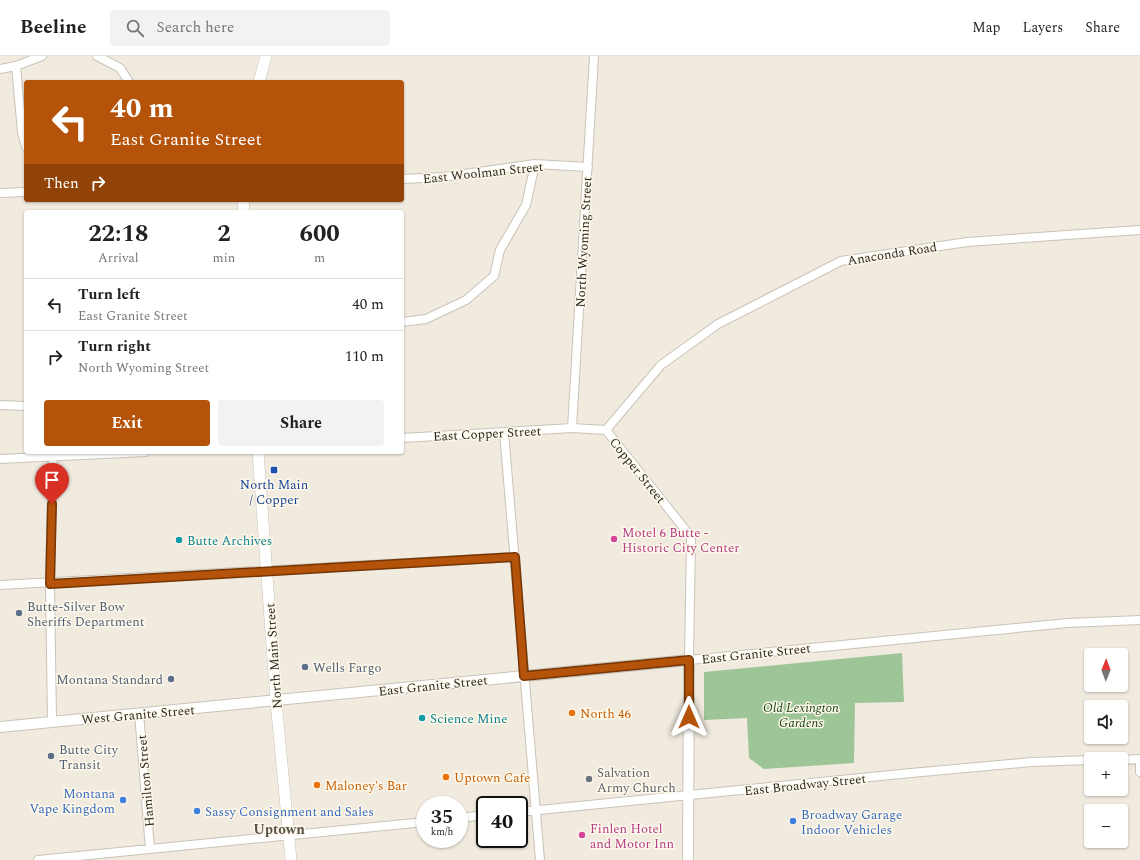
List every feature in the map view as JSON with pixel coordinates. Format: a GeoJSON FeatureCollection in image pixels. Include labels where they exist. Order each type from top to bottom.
{"type":"FeatureCollection","features":[{"type":"Feature","properties":{"kind":"main road"},"geometry":{"type":"LineString","coordinates":[[260,80],[266,56]]}},
{"type":"Feature","properties":{"kind":"main road","name":"North Main Street"},"geometry":{"type":"LineString","coordinates":[[258,454],[276,701],[291,860]]}},
{"type":"Feature","properties":{"kind":"street"},"geometry":{"type":"LineString","coordinates":[[0,69],[16,66],[42,56]]}},
{"type":"Feature","properties":{"kind":"street"},"geometry":{"type":"LineString","coordinates":[[98,56],[120,68],[128,80]]}},
{"type":"Feature","properties":{"kind":"street","name":"North Wyoming Street"},"geometry":{"type":"LineString","coordinates":[[572,428],[594,56]]}},
{"type":"Feature","properties":{"kind":"street"},"geometry":{"type":"LineString","coordinates":[[16,66],[24,140]]}},
{"type":"Feature","properties":{"kind":"street"},"geometry":{"type":"LineString","coordinates":[[404,322],[426,319],[466,300],[494,276],[500,250],[526,205],[535,164]]}},
{"type":"Feature","properties":{"kind":"street","name":"East Woolman Street"},"geometry":{"type":"LineString","coordinates":[[404,179],[443,177],[535,164],[588,167]]}},
{"type":"Feature","properties":{"kind":"street"},"geometry":{"type":"LineString","coordinates":[[0,194],[24,192]]}},
{"type":"Feature","properties":{"kind":"street","name":"Anaconda Road"},"geometry":{"type":"LineString","coordinates":[[606,430],[661,365],[705,333],[718,324],[841,261],[967,242],[1140,230]]}},
{"type":"Feature","properties":{"kind":"street"},"geometry":{"type":"LineString","coordinates":[[0,405],[24,406]]}},
{"type":"Feature","properties":{"kind":"street","name":"Copper Street"},"geometry":{"type":"LineString","coordinates":[[572,428],[606,430],[692,537],[689,660]]}},
{"type":"Feature","properties":{"kind":"street","name":"East Copper Street"},"geometry":{"type":"LineString","coordinates":[[404,438],[572,428]]}},
{"type":"Feature","properties":{"kind":"street"},"geometry":{"type":"LineString","coordinates":[[504,432],[540,860]]}},
{"type":"Feature","properties":{"kind":"street"},"geometry":{"type":"LineString","coordinates":[[0,459],[53,454],[50,584],[52,722]]}},
{"type":"Feature","properties":{"kind":"street"},"geometry":{"type":"LineString","coordinates":[[0,585],[50,584],[267,570],[515,557]]}},
{"type":"Feature","properties":{"kind":"street","name":"East Granite Street"},"geometry":{"type":"LineString","coordinates":[[276,701],[1068,623],[1140,620]]}},
{"type":"Feature","properties":{"kind":"street"},"geometry":{"type":"LineString","coordinates":[[688,860],[689,660]]}},
{"type":"Feature","properties":{"kind":"street","name":"West Granite Street"},"geometry":{"type":"LineString","coordinates":[[0,727],[276,701]]}},
{"type":"Feature","properties":{"kind":"street","name":"Hamilton Street"},"geometry":{"type":"LineString","coordinates":[[139,714],[150,849]]}},
{"type":"Feature","properties":{"kind":"street"},"geometry":{"type":"LineString","coordinates":[[1128,760],[1140,759],[1140,772]]}},
{"type":"Feature","properties":{"kind":"street","name":"East Broadway Street"},"geometry":{"type":"LineString","coordinates":[[528,811],[689,794],[1032,762],[1084,760]]}},
{"type":"Feature","properties":{"kind":"street"},"geometry":{"type":"LineString","coordinates":[[38,860],[416,823]]}},
{"type":"Feature","properties":{"kind":"green space","name":"Old Lexington Gardens"},"geometry":{"type":"Polygon","coordinates":[[[902,653],[904,702],[855,703],[854,763],[764,769],[749,758],[747,718],[704,720],[704,672],[902,653]]]}},
{"type":"Feature","properties":{"kind":"place","name":"North Main / Copper"},"geometry":{"type":"Point","coordinates":[274,470]}},
{"type":"Feature","properties":{"kind":"place","name":"Motel 6 Butte - Historic City Center"},"geometry":{"type":"Point","coordinates":[614,539]}},
{"type":"Feature","properties":{"kind":"place","name":"Butte Archives"},"geometry":{"type":"Point","coordinates":[179,540]}},
{"type":"Feature","properties":{"kind":"place","name":"Butte-Silver Bow Sheriffs Department"},"geometry":{"type":"Point","coordinates":[19,613]}},
{"type":"Feature","properties":{"kind":"place","name":"Wells Fargo"},"geometry":{"type":"Point","coordinates":[305,667]}},
{"type":"Feature","properties":{"kind":"place","name":"Montana Standard"},"geometry":{"type":"Point","coordinates":[171,679]}},
{"type":"Feature","properties":{"kind":"place","name":"North 46"},"geometry":{"type":"Point","coordinates":[572,713]}},
{"type":"Feature","properties":{"kind":"place","name":"Science Mine"},"geometry":{"type":"Point","coordinates":[422,718]}},
{"type":"Feature","properties":{"kind":"place","name":"Butte City Transit"},"geometry":{"type":"Point","coordinates":[51,756]}},
{"type":"Feature","properties":{"kind":"place","name":"Uptown Cafe"},"geometry":{"type":"Point","coordinates":[446,777]}},
{"type":"Feature","properties":{"kind":"place","name":"Salvation Army Church"},"geometry":{"type":"Point","coordinates":[589,779]}},
{"type":"Feature","properties":{"kind":"place","name":"Maloney's Bar"},"geometry":{"type":"Point","coordinates":[317,785]}},
{"type":"Feature","properties":{"kind":"place","name":"Montana Vape Kingdom"},"geometry":{"type":"Point","coordinates":[123,800]}},
{"type":"Feature","properties":{"kind":"place","name":"Sassy Consignment and Sales"},"geometry":{"type":"Point","coordinates":[197,811]}},
{"type":"Feature","properties":{"kind":"place","name":"Broadway Garage Indoor Vehicles"},"geometry":{"type":"Point","coordinates":[793,821]}},
{"type":"Feature","properties":{"kind":"place","name":"Finlen Hotel and Motor Inn"},"geometry":{"type":"Point","coordinates":[582,835]}},
{"type":"Feature","properties":{"kind":"district","name":"Uptown"},"geometry":{"type":"Point","coordinates":[279,829]}},
{"type":"Feature","properties":{"kind":"route"},"geometry":{"type":"LineString","coordinates":[[52,504],[50,584],[267,570],[515,557],[524,676],[689,660],[689,717]]}}]}
